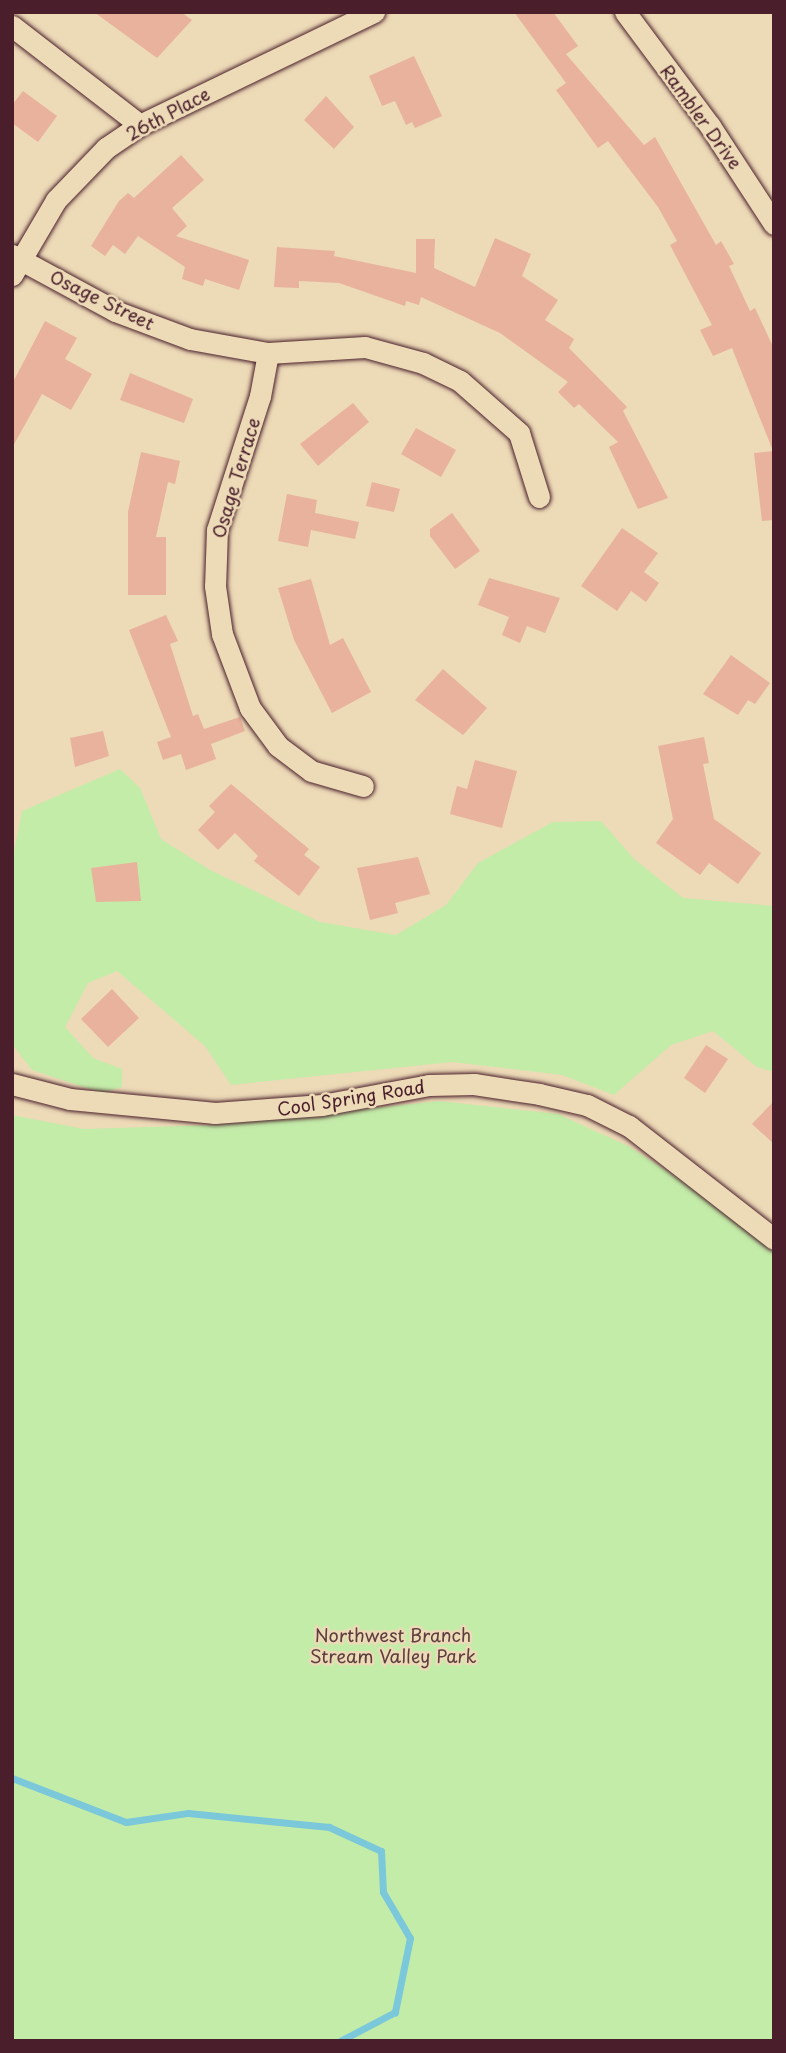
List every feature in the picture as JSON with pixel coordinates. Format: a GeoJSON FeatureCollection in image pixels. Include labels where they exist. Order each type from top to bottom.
{"type":"FeatureCollection","features":[{"type":"Feature","properties":{"kind":"street","name":"Rambler Drive"},"geometry":{"type":"LineString","coordinates":[[625,12],[710,126],[774,224]]}},
{"type":"Feature","properties":{"kind":"street","name":"26th Place"},"geometry":{"type":"LineString","coordinates":[[15,263],[78,175],[140,125],[366,14]]}},
{"type":"Feature","properties":{"kind":"street"},"geometry":{"type":"LineString","coordinates":[[12,26],[140,125]]}},
{"type":"Feature","properties":{"kind":"street","name":"Osage Street"},"geometry":{"type":"LineString","coordinates":[[15,263],[159,329],[268,353],[365,347],[423,363],[460,381],[519,433],[539,497]]}},
{"type":"Feature","properties":{"kind":"street","name":"Osage Terrace"},"geometry":{"type":"LineString","coordinates":[[268,353],[217,530],[215,586],[222,634],[250,708],[278,746],[311,771],[363,786]]}},
{"type":"Feature","properties":{"kind":"street","name":"Cool Spring Road"},"geometry":{"type":"LineString","coordinates":[[12,1084],[70,1099],[215,1113],[323,1105],[429,1085],[474,1084],[539,1094],[587,1105],[629,1126],[774,1239]]}},
{"type":"Feature","properties":{"kind":"green space"},"geometry":{"type":"Polygon","coordinates":[[[120,769],[140,788],[161,839],[210,870],[320,922],[396,935],[446,905],[478,863],[553,822],[601,821],[634,859],[683,898],[774,906],[774,1072],[757,1067],[713,1031],[671,1045],[614,1095],[562,1075],[452,1062],[231,1085],[205,1046],[117,971],[88,983],[65,1027],[93,1058],[122,1069],[122,1087],[102,1093],[32,1070],[12,1044],[12,863],[22,811],[120,769]]]}},
{"type":"Feature","properties":{"kind":"green space","name":"Northwest Branch Stream Valley Park"},"geometry":{"type":"Polygon","coordinates":[[[439,1101],[558,1114],[628,1146],[713,1200],[774,1253],[774,2041],[12,2041],[12,1115],[84,1129],[213,1125],[439,1101]]]}},
{"type":"Feature","properties":{"kind":"building"},"geometry":{"type":"Polygon","coordinates":[[[94,12],[181,12],[192,20],[157,58],[94,12]]]}},
{"type":"Feature","properties":{"kind":"building"},"geometry":{"type":"Polygon","coordinates":[[[514,12],[553,12],[578,46],[566,54],[644,145],[655,137],[716,245],[721,241],[734,264],[729,266],[750,311],[755,308],[774,349],[774,520],[762,521],[754,453],[773,451],[732,348],[713,356],[700,330],[712,325],[670,245],[677,241],[658,207],[608,141],[598,148],[556,90],[566,83],[514,12]]]}},
{"type":"Feature","properties":{"kind":"building"},"geometry":{"type":"Polygon","coordinates":[[[414,56],[442,116],[415,128],[412,122],[406,125],[395,101],[382,106],[369,76],[414,56]]]}},
{"type":"Feature","properties":{"kind":"building"},"geometry":{"type":"Polygon","coordinates":[[[23,91],[57,116],[38,142],[12,123],[12,105],[23,91]]]}},
{"type":"Feature","properties":{"kind":"building"},"geometry":{"type":"Polygon","coordinates":[[[326,96],[354,127],[334,149],[304,120],[326,96]]]}},
{"type":"Feature","properties":{"kind":"building"},"geometry":{"type":"Polygon","coordinates":[[[181,155],[204,180],[172,208],[187,226],[176,236],[249,260],[239,290],[205,279],[203,286],[182,279],[185,267],[138,236],[125,254],[113,245],[105,256],[91,246],[119,201],[128,193],[134,198],[181,155]]]}},
{"type":"Feature","properties":{"kind":"building"},"geometry":{"type":"Polygon","coordinates":[[[495,238],[531,254],[522,276],[558,300],[545,320],[574,339],[569,348],[627,407],[623,411],[668,498],[638,509],[609,447],[618,442],[579,404],[574,408],[558,392],[568,382],[500,333],[421,297],[419,305],[406,301],[405,306],[339,283],[299,281],[299,288],[274,287],[277,247],[335,251],[334,256],[416,273],[416,239],[435,239],[434,268],[475,287],[495,238]]]}},
{"type":"Feature","properties":{"kind":"building"},"geometry":{"type":"Polygon","coordinates":[[[45,321],[77,338],[65,359],[92,374],[71,410],[42,394],[12,448],[12,384],[45,321]]]}},
{"type":"Feature","properties":{"kind":"building"},"geometry":{"type":"Polygon","coordinates":[[[130,373],[193,399],[184,423],[120,400],[130,373]]]}},
{"type":"Feature","properties":{"kind":"building"},"geometry":{"type":"Polygon","coordinates":[[[353,403],[369,422],[318,466],[300,444],[353,403]]]}},
{"type":"Feature","properties":{"kind":"building"},"geometry":{"type":"Polygon","coordinates":[[[416,428],[456,450],[441,477],[401,454],[416,428]]]}},
{"type":"Feature","properties":{"kind":"building"},"geometry":{"type":"Polygon","coordinates":[[[141,452],[180,461],[175,484],[168,482],[156,537],[166,537],[166,595],[128,595],[128,512],[141,452]]]}},
{"type":"Feature","properties":{"kind":"building"},"geometry":{"type":"Polygon","coordinates":[[[372,482],[400,489],[394,512],[366,506],[372,482]]]}},
{"type":"Feature","properties":{"kind":"building"},"geometry":{"type":"Polygon","coordinates":[[[287,494],[317,500],[315,513],[359,522],[355,539],[311,530],[308,547],[278,541],[287,494]]]}},
{"type":"Feature","properties":{"kind":"building"},"geometry":{"type":"Polygon","coordinates":[[[452,513],[480,551],[455,569],[430,536],[430,529],[452,513]]]}},
{"type":"Feature","properties":{"kind":"building"},"geometry":{"type":"Polygon","coordinates":[[[622,528],[658,553],[644,572],[659,583],[646,602],[631,591],[617,611],[581,586],[622,528]]]}},
{"type":"Feature","properties":{"kind":"building"},"geometry":{"type":"Polygon","coordinates":[[[489,578],[560,598],[545,633],[527,626],[520,643],[502,635],[509,617],[478,605],[489,578]]]}},
{"type":"Feature","properties":{"kind":"building"},"geometry":{"type":"Polygon","coordinates":[[[311,579],[330,645],[343,638],[371,692],[332,713],[294,640],[278,588],[311,579]]]}},
{"type":"Feature","properties":{"kind":"building"},"geometry":{"type":"Polygon","coordinates":[[[166,615],[178,641],[170,644],[193,716],[198,714],[204,729],[240,717],[245,731],[211,744],[216,759],[186,770],[181,754],[163,760],[157,742],[171,737],[129,630],[166,615]]]}},
{"type":"Feature","properties":{"kind":"building"},"geometry":{"type":"Polygon","coordinates":[[[731,655],[770,683],[755,704],[748,700],[738,715],[703,694],[731,655]]]}},
{"type":"Feature","properties":{"kind":"building"},"geometry":{"type":"Polygon","coordinates":[[[443,669],[487,708],[463,735],[415,700],[443,669]]]}},
{"type":"Feature","properties":{"kind":"building"},"geometry":{"type":"Polygon","coordinates":[[[103,731],[109,756],[75,767],[70,738],[103,731]]]}},
{"type":"Feature","properties":{"kind":"building"},"geometry":{"type":"Polygon","coordinates":[[[704,737],[709,763],[703,764],[714,819],[761,853],[738,884],[709,863],[700,875],[656,843],[673,819],[658,746],[704,737]]]}},
{"type":"Feature","properties":{"kind":"building"},"geometry":{"type":"Polygon","coordinates":[[[475,760],[517,771],[502,828],[450,814],[457,786],[467,789],[475,760]]]}},
{"type":"Feature","properties":{"kind":"building"},"geometry":{"type":"Polygon","coordinates":[[[231,784],[309,849],[304,855],[320,867],[299,896],[254,861],[258,856],[235,833],[218,850],[198,830],[215,812],[209,806],[231,784]]]}},
{"type":"Feature","properties":{"kind":"building"},"geometry":{"type":"Polygon","coordinates":[[[418,857],[430,894],[395,903],[398,913],[370,920],[357,868],[418,857]]]}},
{"type":"Feature","properties":{"kind":"building"},"geometry":{"type":"Polygon","coordinates":[[[137,862],[141,901],[96,902],[91,868],[137,862]]]}},
{"type":"Feature","properties":{"kind":"building"},"geometry":{"type":"Polygon","coordinates":[[[112,989],[139,1018],[108,1047],[81,1019],[112,989]]]}},
{"type":"Feature","properties":{"kind":"building"},"geometry":{"type":"Polygon","coordinates":[[[706,1045],[728,1059],[705,1093],[684,1078],[706,1045]]]}},
{"type":"Feature","properties":{"kind":"building"},"geometry":{"type":"Polygon","coordinates":[[[774,1101],[774,1144],[752,1124],[774,1101]]]}},
{"type":"Feature","properties":{"kind":"waterway"},"geometry":{"type":"LineString","coordinates":[[12,1778],[126,1822],[188,1813],[329,1827],[381,1851],[383,1892],[410,1938],[395,2012],[340,2041]]}}]}
